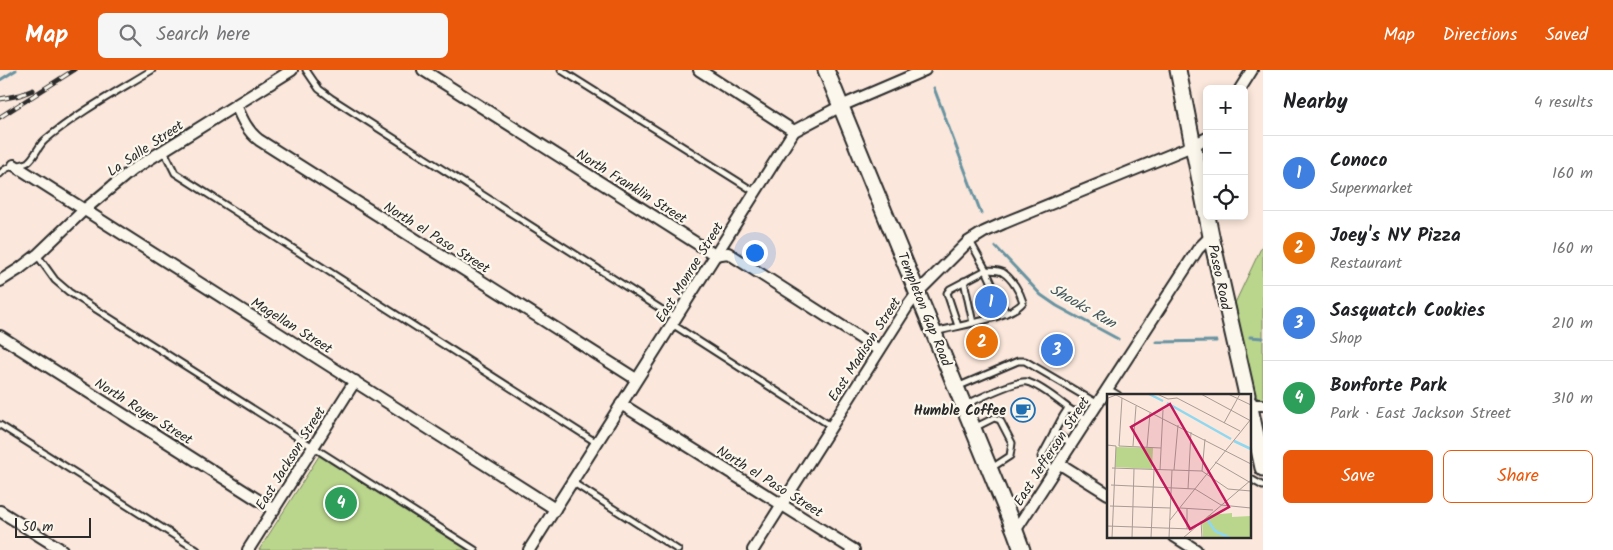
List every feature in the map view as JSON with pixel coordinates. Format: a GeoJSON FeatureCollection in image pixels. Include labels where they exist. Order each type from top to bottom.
{"type":"FeatureCollection","features":[{"type":"Feature","properties":{"kind":"street","name":"La Salle Street"},"geometry":{"type":"LineString","coordinates":[[0,281],[20,269],[37,255],[84,210],[132,170],[292,70]]}},
{"type":"Feature","properties":{"kind":"street","name":"North Franklin Street"},"geometry":{"type":"LineString","coordinates":[[423,70],[715,255],[728,253],[879,350]]}},
{"type":"Feature","properties":{"kind":"street"},"geometry":{"type":"LineString","coordinates":[[699,70],[794,131]]}},
{"type":"Feature","properties":{"kind":"street","name":"Templeton Gap Road"},"geometry":{"type":"LineString","coordinates":[[826,70],[935,332],[1022,550]]}},
{"type":"Feature","properties":{"kind":"street","name":"East Monroe Street"},"geometry":{"type":"LineString","coordinates":[[529,550],[794,131],[841,106],[925,70]]}},
{"type":"Feature","properties":{"kind":"street","name":"Paseo Road"},"geometry":{"type":"LineString","coordinates":[[1178,70],[1211,236],[1247,394]]}},
{"type":"Feature","properties":{"kind":"street"},"geometry":{"type":"LineString","coordinates":[[1243,85],[1252,70]]}},
{"type":"Feature","properties":{"kind":"street","name":"North el Paso Street"},"geometry":{"type":"LineString","coordinates":[[236,106],[245,126],[259,140],[636,379]]}},
{"type":"Feature","properties":{"kind":"street","name":"East Madison Street"},"geometry":{"type":"LineString","coordinates":[[753,550],[907,307],[918,292],[970,241],[1004,223],[1203,140]]}},
{"type":"Feature","properties":{"kind":"street","name":"Magellan Street"},"geometry":{"type":"LineString","coordinates":[[14,165],[555,509]]}},
{"type":"Feature","properties":{"kind":"street","name":"East Jefferson Street"},"geometry":{"type":"LineString","coordinates":[[1016,531],[1198,249],[1211,236]]}},
{"type":"Feature","properties":{"kind":"street","name":"North Royer Street"},"geometry":{"type":"LineString","coordinates":[[0,336],[274,510]]}},
{"type":"Feature","properties":{"kind":"street","name":"East Jackson Street"},"geometry":{"type":"LineString","coordinates":[[248,550],[355,381]]}},
{"type":"Feature","properties":{"kind":"street","name":"North el Paso Street"},"geometry":{"type":"LineString","coordinates":[[621,404],[854,550]]}},
{"type":"Feature","properties":{"kind":"street"},"geometry":{"type":"LineString","coordinates":[[1250,404],[1263,405]]}},
{"type":"Feature","properties":{"kind":"street"},"geometry":{"type":"LineString","coordinates":[[1250,409],[1263,468]]}},
{"type":"Feature","properties":{"kind":"street"},"geometry":{"type":"LineString","coordinates":[[1057,467],[1107,493]]}},
{"type":"Feature","properties":{"kind":"street"},"geometry":{"type":"LineString","coordinates":[[0,511],[62,550]]}},
{"type":"Feature","properties":{"kind":"street"},"geometry":{"type":"LineString","coordinates":[[1177,538],[1196,550]]}},
{"type":"Feature","properties":{"kind":"lane"},"geometry":{"type":"LineString","coordinates":[[0,174],[14,165],[28,162],[43,141],[152,70]]}},
{"type":"Feature","properties":{"kind":"lane"},"geometry":{"type":"LineString","coordinates":[[306,70],[319,89],[331,98],[831,426]]}},
{"type":"Feature","properties":{"kind":"lane"},"geometry":{"type":"LineString","coordinates":[[561,70],[755,192]]}},
{"type":"Feature","properties":{"kind":"lane"},"geometry":{"type":"LineString","coordinates":[[164,151],[174,173],[597,443]]}},
{"type":"Feature","properties":{"kind":"lane"},"geometry":{"type":"LineString","coordinates":[[970,241],[995,290]]}},
{"type":"Feature","properties":{"kind":"lane"},"geometry":{"type":"LineString","coordinates":[[37,255],[55,280],[69,292],[475,550]]}},
{"type":"Feature","properties":{"kind":"lane"},"geometry":{"type":"LineString","coordinates":[[935,332],[988,320],[1006,313],[1022,305],[1022,296],[1011,281],[1001,272],[986,270],[950,289],[947,293],[958,326]]}},
{"type":"Feature","properties":{"kind":"lane"},"geometry":{"type":"LineString","coordinates":[[964,281],[973,323]]}},
{"type":"Feature","properties":{"kind":"lane"},"geometry":{"type":"LineString","coordinates":[[1002,304],[1006,313]]}},
{"type":"Feature","properties":{"kind":"lane"},"geometry":{"type":"LineString","coordinates":[[957,388],[1018,361],[1025,361],[1098,404]]}},
{"type":"Feature","properties":{"kind":"lane"},"geometry":{"type":"LineString","coordinates":[[964,405],[1017,382],[1028,382],[1088,420]]}},
{"type":"Feature","properties":{"kind":"lane"},"geometry":{"type":"LineString","coordinates":[[1108,389],[1116,394]]}},
{"type":"Feature","properties":{"kind":"lane"},"geometry":{"type":"LineString","coordinates":[[1057,467],[1043,462],[1041,457],[1067,410],[1070,410]]}},
{"type":"Feature","properties":{"kind":"lane"},"geometry":{"type":"LineString","coordinates":[[974,428],[994,418],[1000,420],[1012,443],[1010,456],[990,469]]}},
{"type":"Feature","properties":{"kind":"lane"},"geometry":{"type":"LineString","coordinates":[[0,425],[197,550]]}},
{"type":"Feature","properties":{"kind":"lane"},"geometry":{"type":"LineString","coordinates":[[1054,432],[1072,444]]}},
{"type":"Feature","properties":{"kind":"lane"},"geometry":{"type":"LineString","coordinates":[[1250,479],[1263,486]]}},
{"type":"Feature","properties":{"kind":"lane"},"geometry":{"type":"LineString","coordinates":[[572,482],[678,550]]}},
{"type":"Feature","properties":{"kind":"green space"},"geometry":{"type":"Polygon","coordinates":[[[1263,244],[1263,399],[1259,399],[1254,394],[1235,303],[1263,244]]]}},
{"type":"Feature","properties":{"kind":"green space"},"geometry":{"type":"Polygon","coordinates":[[[319,456],[467,550],[259,550],[319,456]]]}},
{"type":"Feature","properties":{"kind":"waterway"},"geometry":{"type":"LineString","coordinates":[[0,80],[16,70]]}},
{"type":"Feature","properties":{"kind":"waterway","name":"Shooks Run"},"geometry":{"type":"LineString","coordinates":[[934,88],[981,213]]}},
{"type":"Feature","properties":{"kind":"waterway","name":"Shooks Run"},"geometry":{"type":"LineString","coordinates":[[996,247],[1041,295],[1057,306],[1118,339]]}},
{"type":"Feature","properties":{"kind":"waterway","name":"Shooks Run"},"geometry":{"type":"LineString","coordinates":[[1250,337],[1263,338]]}},
{"type":"Feature","properties":{"kind":"waterway","name":"Shooks Run"},"geometry":{"type":"LineString","coordinates":[[1157,342],[1216,341]]}},
{"type":"Feature","properties":{"kind":"railway"},"geometry":{"type":"LineString","coordinates":[[0,117],[74,70]]}},
{"type":"Feature","properties":{"kind":"railway"},"geometry":{"type":"LineString","coordinates":[[0,99],[33,90]]}},
{"type":"Feature","properties":{"kind":"place","name":"Conoco"},"geometry":{"type":"Point","coordinates":[991,302]}},
{"type":"Feature","properties":{"kind":"place","name":"Joey's NY Pizza"},"geometry":{"type":"Point","coordinates":[982,342]}},
{"type":"Feature","properties":{"kind":"place","name":"Sasquatch Cookies"},"geometry":{"type":"Point","coordinates":[1057,350]}},
{"type":"Feature","properties":{"kind":"place","name":"Humble Coffee"},"geometry":{"type":"Point","coordinates":[1023,410]}},
{"type":"Feature","properties":{"kind":"place","name":"Bonforte Park"},"geometry":{"type":"Point","coordinates":[341,503]}}]}
